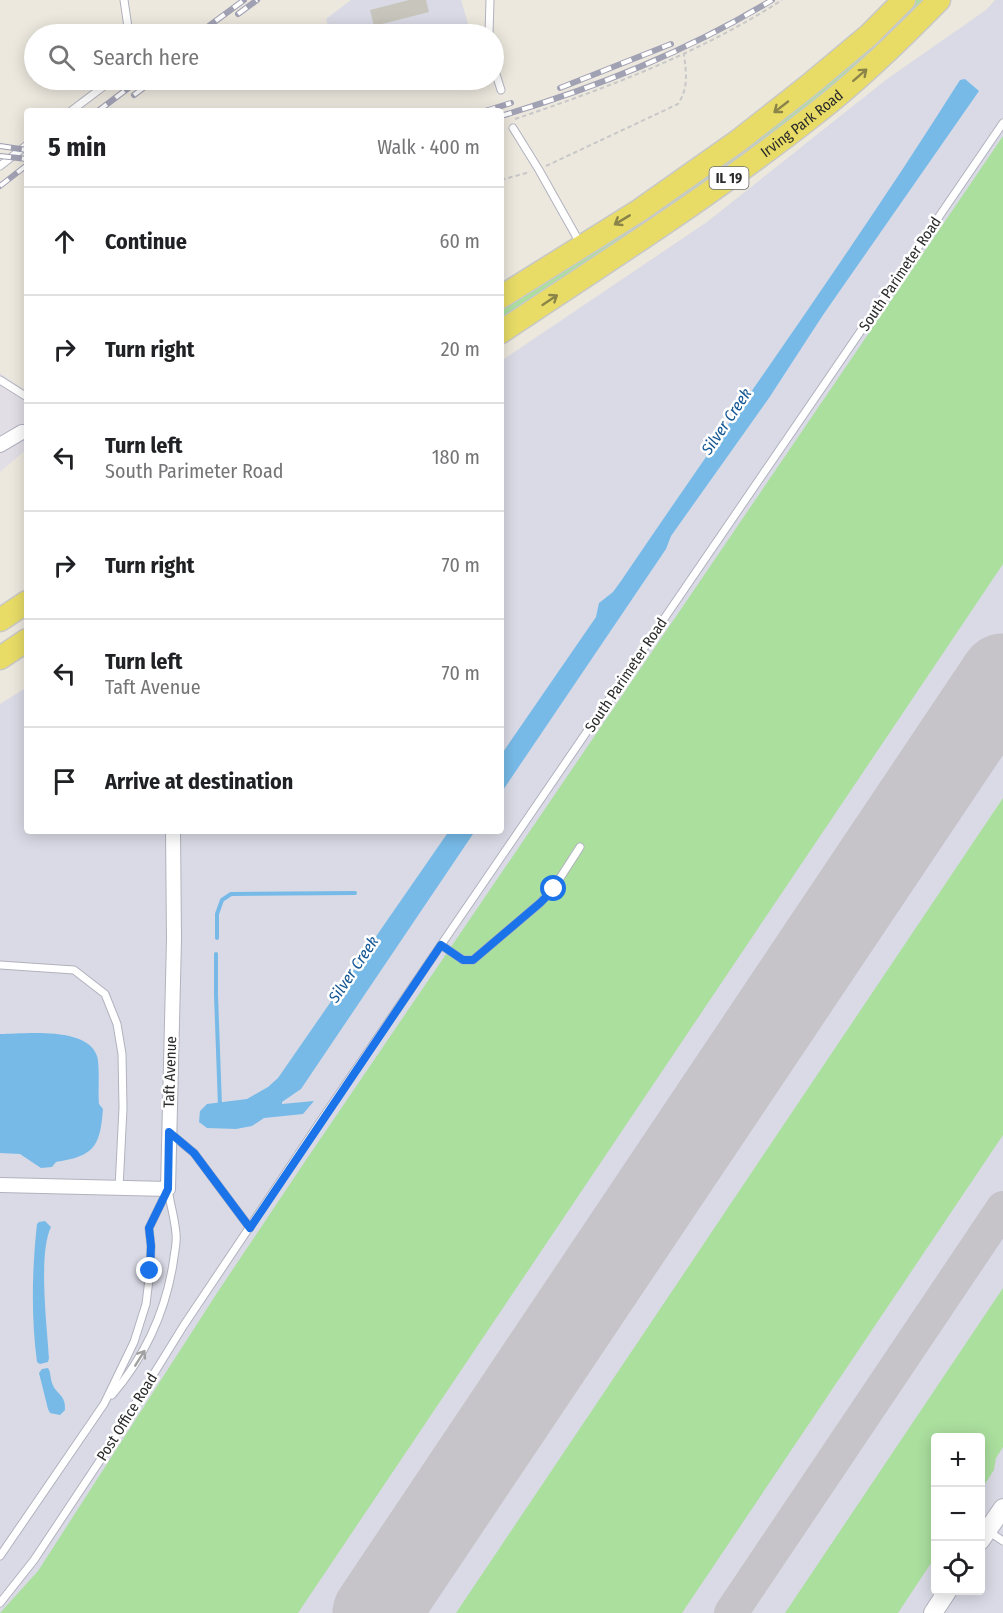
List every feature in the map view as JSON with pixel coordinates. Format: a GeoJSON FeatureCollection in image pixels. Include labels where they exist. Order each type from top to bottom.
{"type":"FeatureCollection","features":[{"type":"Feature","properties":{"kind":"main road","name":"Irving Park Road"},"geometry":{"type":"LineString","coordinates":[[504,295],[640,210],[738,141],[834,64],[904,0]]}},
{"type":"Feature","properties":{"kind":"main road","name":"Irving Park Road"},"geometry":{"type":"LineString","coordinates":[[504,330],[763,154],[862,74],[939,0]]}},
{"type":"Feature","properties":{"kind":"main road"},"geometry":{"type":"LineString","coordinates":[[0,620],[24,604]]}},
{"type":"Feature","properties":{"kind":"main road"},"geometry":{"type":"LineString","coordinates":[[0,658],[24,642]]}},
{"type":"Feature","properties":{"kind":"street"},"geometry":{"type":"LineString","coordinates":[[0,445],[24,432]]}},
{"type":"Feature","properties":{"kind":"street","name":"Taft Avenue"},"geometry":{"type":"LineString","coordinates":[[168,1189],[174,939],[173,834]]}},
{"type":"Feature","properties":{"kind":"street"},"geometry":{"type":"LineString","coordinates":[[0,1185],[168,1189]]}},
{"type":"Feature","properties":{"kind":"street"},"geometry":{"type":"LineString","coordinates":[[985,1535],[1003,1508]]}},
{"type":"Feature","properties":{"kind":"street"},"geometry":{"type":"LineString","coordinates":[[933,1613],[945,1595]]}},
{"type":"Feature","properties":{"kind":"lane"},"geometry":{"type":"LineString","coordinates":[[124,0],[128,24]]}},
{"type":"Feature","properties":{"kind":"lane"},"geometry":{"type":"LineString","coordinates":[[489,24],[490,0]]}},
{"type":"Feature","properties":{"kind":"lane"},"geometry":{"type":"LineString","coordinates":[[75,108],[99,90]]}},
{"type":"Feature","properties":{"kind":"lane","name":"South Parimeter Road"},"geometry":{"type":"LineString","coordinates":[[250,1228],[1003,123]]}},
{"type":"Feature","properties":{"kind":"lane"},"geometry":{"type":"LineString","coordinates":[[511,124],[581,245]]}},
{"type":"Feature","properties":{"kind":"lane"},"geometry":{"type":"LineString","coordinates":[[0,166],[24,147]]}},
{"type":"Feature","properties":{"kind":"lane"},"geometry":{"type":"LineString","coordinates":[[0,380],[24,395]]}},
{"type":"Feature","properties":{"kind":"lane"},"geometry":{"type":"LineString","coordinates":[[441,945],[463,960],[473,960],[554,889],[580,847]]}},
{"type":"Feature","properties":{"kind":"lane"},"geometry":{"type":"LineString","coordinates":[[0,965],[75,970],[105,994],[117,1024],[122,1054],[123,1098],[119,1188]]}},
{"type":"Feature","properties":{"kind":"lane"},"geometry":{"type":"LineString","coordinates":[[169,1132],[194,1153],[250,1228]]}},
{"type":"Feature","properties":{"kind":"lane"},"geometry":{"type":"LineString","coordinates":[[104,1404],[128,1376],[145,1350],[167,1292],[176,1236],[168,1189]]}},
{"type":"Feature","properties":{"kind":"lane","name":"Taft Avenue"},"geometry":{"type":"LineString","coordinates":[[0,1556],[104,1404],[134,1342],[146,1304],[151,1246],[149,1228],[168,1189]]}},
{"type":"Feature","properties":{"kind":"lane","name":"Post Office Road"},"geometry":{"type":"LineString","coordinates":[[0,1603],[34,1560],[101,1459],[184,1325],[250,1228]]}},
{"type":"Feature","properties":{"kind":"lane"},"geometry":{"type":"LineString","coordinates":[[985,1536],[1003,1541]]}},
{"type":"Feature","properties":{"kind":"path"},"geometry":{"type":"LineString","coordinates":[[511,124],[640,74],[684,54],[782,0]]}},
{"type":"Feature","properties":{"kind":"path"},"geometry":{"type":"LineString","coordinates":[[504,179],[539,170],[678,104],[685,93],[687,79],[684,54]]}},
{"type":"Feature","properties":{"kind":"shaded area"},"geometry":{"type":"Polygon","coordinates":[[[351,0],[461,0],[468,24],[328,24],[326,19],[351,0]]]}},
{"type":"Feature","properties":{"kind":"shaded area"},"geometry":{"type":"Polygon","coordinates":[[[995,0],[1003,0],[1003,1613],[0,1613],[0,704],[24,689],[24,834],[504,834],[504,359],[707,222],[887,79],[986,10],[995,0]]]}},
{"type":"Feature","properties":{"kind":"shaded area"},"geometry":{"type":"Polygon","coordinates":[[[0,373],[24,390],[24,452],[0,472],[0,373]]]}},
{"type":"Feature","properties":{"kind":"green space"},"geometry":{"type":"Polygon","coordinates":[[[916,0],[926,0],[860,63],[778,133],[504,319],[504,303],[879,36],[916,0]]]}},
{"type":"Feature","properties":{"kind":"green space"},"geometry":{"type":"Polygon","coordinates":[[[1003,136],[1003,564],[298,1613],[0,1613],[38,1571],[217,1293],[306,1160],[1003,136]]]}},
{"type":"Feature","properties":{"kind":"green space"},"geometry":{"type":"Polygon","coordinates":[[[1003,798],[1003,1135],[682,1613],[456,1613],[1003,798]]]}},
{"type":"Feature","properties":{"kind":"green space"},"geometry":{"type":"Polygon","coordinates":[[[1003,1288],[1003,1447],[996,1458],[994,1470],[985,1484],[985,1433],[931,1433],[931,1563],[898,1613],[785,1613],[1003,1288]]]}},
{"type":"Feature","properties":{"kind":"water"},"geometry":{"type":"Polygon","coordinates":[[[965,79],[979,91],[823,315],[769,398],[671,536],[666,549],[504,789],[504,751],[596,617],[599,603],[613,592],[621,581],[836,269],[960,80],[965,79]]]}},
{"type":"Feature","properties":{"kind":"water"},"geometry":{"type":"Polygon","coordinates":[[[447,834],[473,834],[301,1089],[282,1102],[282,1104],[314,1101],[303,1114],[264,1118],[252,1126],[236,1129],[207,1128],[199,1122],[200,1111],[207,1104],[247,1099],[268,1087],[278,1078],[447,834]]]}},
{"type":"Feature","properties":{"kind":"water"},"geometry":{"type":"Polygon","coordinates":[[[0,1034],[54,1034],[81,1040],[91,1046],[98,1060],[99,1104],[103,1109],[97,1141],[87,1153],[56,1162],[52,1167],[41,1168],[20,1154],[0,1153],[0,1034]]]}},
{"type":"Feature","properties":{"kind":"water"},"geometry":{"type":"Polygon","coordinates":[[[45,1221],[51,1227],[47,1239],[44,1272],[49,1358],[48,1362],[40,1364],[37,1362],[35,1345],[33,1276],[37,1224],[45,1221]]]}},
{"type":"Feature","properties":{"kind":"water"},"geometry":{"type":"Polygon","coordinates":[[[48,1368],[52,1383],[64,1401],[65,1410],[60,1415],[50,1413],[48,1409],[39,1373],[42,1369],[48,1368]]]}},
{"type":"Feature","properties":{"kind":"building"},"geometry":{"type":"Polygon","coordinates":[[[409,0],[426,0],[429,12],[374,24],[370,10],[409,0]]]}},
{"type":"Feature","properties":{"kind":"waterway"},"geometry":{"type":"LineString","coordinates":[[217,938],[217,914],[222,900],[231,894],[355,893]]}},
{"type":"Feature","properties":{"kind":"waterway"},"geometry":{"type":"LineString","coordinates":[[216,954],[220,1106]]}},
{"type":"Feature","properties":{"kind":"taxiway"},"geometry":{"type":"LineString","coordinates":[[731,1613],[1003,1208]]}},
{"type":"Feature","properties":{"kind":"runway"},"geometry":{"type":"LineString","coordinates":[[376,1613],[1003,677]]}},
{"type":"Feature","properties":{"kind":"railway"},"geometry":{"type":"LineString","coordinates":[[212,24],[244,0]]}},
{"type":"Feature","properties":{"kind":"railway"},"geometry":{"type":"LineString","coordinates":[[238,14],[257,0]]}},
{"type":"Feature","properties":{"kind":"railway"},"geometry":{"type":"LineString","coordinates":[[504,115],[572,93],[640,67],[707,36],[772,0]]}},
{"type":"Feature","properties":{"kind":"railway"},"geometry":{"type":"LineString","coordinates":[[560,88],[671,44]]}},
{"type":"Feature","properties":{"kind":"railway"},"geometry":{"type":"LineString","coordinates":[[102,108],[126,90]]}},
{"type":"Feature","properties":{"kind":"railway"},"geometry":{"type":"LineString","coordinates":[[134,95],[141,90]]}},
{"type":"Feature","properties":{"kind":"railway"},"geometry":{"type":"LineString","coordinates":[[495,108],[511,103]]}},
{"type":"Feature","properties":{"kind":"railway"},"geometry":{"type":"LineString","coordinates":[[0,146],[24,150]]}},
{"type":"Feature","properties":{"kind":"railway"},"geometry":{"type":"LineString","coordinates":[[0,156],[24,159]]}},
{"type":"Feature","properties":{"kind":"railway"},"geometry":{"type":"LineString","coordinates":[[0,186],[24,167]]}},
{"type":"Feature","properties":{"kind":"route"},"geometry":{"type":"LineString","coordinates":[[150,1271],[149,1228],[168,1189],[169,1132],[194,1153],[250,1228],[441,945],[463,960],[473,960],[554,889]]}},
{"type":"Feature","properties":{"kind":"water label","name":"Silver Creek"},"geometry":{"type":"Point","coordinates":[726,421]}},
{"type":"Feature","properties":{"kind":"water label","name":"Silver Creek"},"geometry":{"type":"Point","coordinates":[353,969]}}]}
